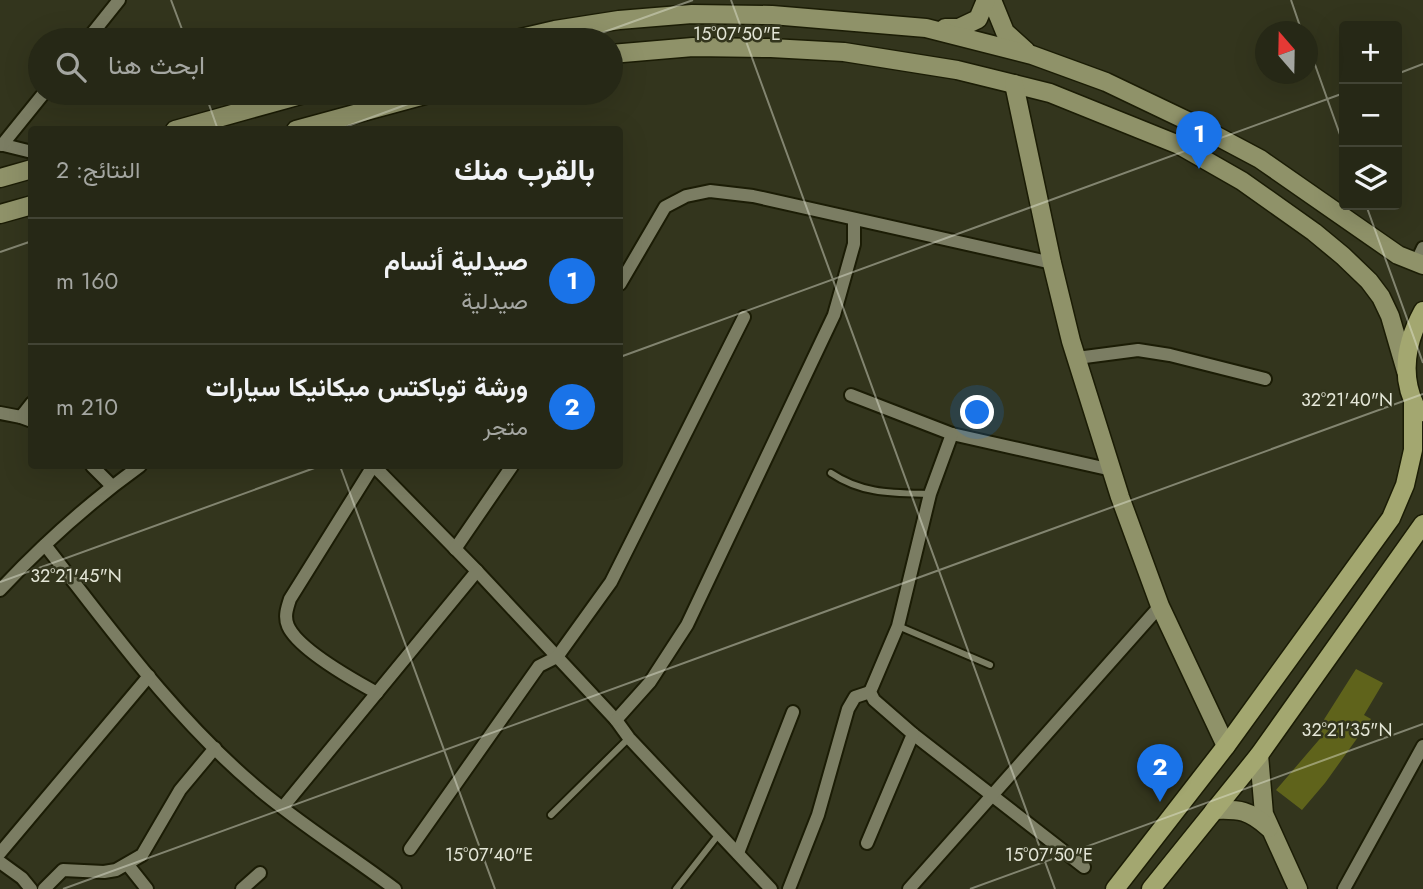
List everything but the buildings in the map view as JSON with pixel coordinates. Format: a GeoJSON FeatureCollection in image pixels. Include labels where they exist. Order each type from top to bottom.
{"type":"FeatureCollection","features":[{"type":"Feature","properties":{"kind":"main road"},"geometry":{"type":"LineString","coordinates":[[568,28],[619,20],[692,14],[772,15],[926,28],[959,28],[978,19],[986,0]]}},
{"type":"Feature","properties":{"kind":"main road"},"geometry":{"type":"LineString","coordinates":[[992,0],[1005,32],[1032,55]]}},
{"type":"Feature","properties":{"kind":"main road"},"geometry":{"type":"LineString","coordinates":[[926,28],[1032,55],[1106,82],[1250,153],[1398,255],[1421,259]]}},
{"type":"Feature","properties":{"kind":"main road"},"geometry":{"type":"LineString","coordinates":[[623,53],[693,47],[844,52],[957,69],[1050,93],[1179,145],[1242,181],[1343,256],[1381,297],[1390,316],[1413,404],[1413,450],[1405,485],[1391,518],[1226,746],[1115,889]]}},
{"type":"Feature","properties":{"kind":"main road"},"geometry":{"type":"LineString","coordinates":[[1014,84],[1052,262],[1077,358],[1112,470],[1160,606],[1226,746]]}},
{"type":"Feature","properties":{"kind":"main road"},"geometry":{"type":"LineString","coordinates":[[189,126],[265,105]]}},
{"type":"Feature","properties":{"kind":"main road"},"geometry":{"type":"LineString","coordinates":[[308,126],[370,105]]}},
{"type":"Feature","properties":{"kind":"main road"},"geometry":{"type":"LineString","coordinates":[[0,178],[28,170]]}},
{"type":"Feature","properties":{"kind":"main road"},"geometry":{"type":"LineString","coordinates":[[0,214],[28,206]]}},
{"type":"Feature","properties":{"kind":"main road"},"geometry":{"type":"LineString","coordinates":[[1406,371],[1407,349],[1413,329],[1423,311]]}},
{"type":"Feature","properties":{"kind":"main road"},"geometry":{"type":"LineString","coordinates":[[1413,404],[1423,421]]}},
{"type":"Feature","properties":{"kind":"main road"},"geometry":{"type":"LineString","coordinates":[[1151,889],[1259,755],[1423,524]]}},
{"type":"Feature","properties":{"kind":"main road"},"geometry":{"type":"LineString","coordinates":[[1259,755],[1260,790],[1269,828],[1298,889]]}},
{"type":"Feature","properties":{"kind":"main road"},"geometry":{"type":"LineString","coordinates":[[1214,810],[1245,811],[1269,828]]}},
{"type":"Feature","properties":{"kind":"street"},"geometry":{"type":"LineString","coordinates":[[97,28],[119,0]]}},
{"type":"Feature","properties":{"kind":"street"},"geometry":{"type":"LineString","coordinates":[[28,151],[1,144],[34,105]]}},
{"type":"Feature","properties":{"kind":"street"},"geometry":{"type":"LineString","coordinates":[[623,279],[665,207],[686,196],[710,191],[753,197],[1052,262]]}},
{"type":"Feature","properties":{"kind":"street"},"geometry":{"type":"LineString","coordinates":[[616,720],[650,682],[687,625],[834,315],[854,244],[854,219]]}},
{"type":"Feature","properties":{"kind":"street"},"geometry":{"type":"LineString","coordinates":[[410,849],[538,666],[557,657],[611,582],[744,317]]}},
{"type":"Feature","properties":{"kind":"street"},"geometry":{"type":"LineString","coordinates":[[1077,358],[1138,350],[1170,355],[1265,379]]}},
{"type":"Feature","properties":{"kind":"street"},"geometry":{"type":"LineString","coordinates":[[851,394],[952,434],[1112,470]]}},
{"type":"Feature","properties":{"kind":"street"},"geometry":{"type":"LineString","coordinates":[[0,413],[26,419]]}},
{"type":"Feature","properties":{"kind":"street"},"geometry":{"type":"LineString","coordinates":[[789,889],[818,815],[848,709],[855,697],[870,692],[898,626],[930,494],[952,434]]}},
{"type":"Feature","properties":{"kind":"street"},"geometry":{"type":"LineString","coordinates":[[95,469],[112,486]]}},
{"type":"Feature","properties":{"kind":"street"},"geometry":{"type":"LineString","coordinates":[[0,590],[45,545],[112,486],[136,469]]}},
{"type":"Feature","properties":{"kind":"street"},"geometry":{"type":"LineString","coordinates":[[372,469],[290,599],[286,611],[287,625],[294,635],[337,671],[377,693]]}},
{"type":"Feature","properties":{"kind":"street"},"geometry":{"type":"LineString","coordinates":[[377,469],[477,571],[771,889]]}},
{"type":"Feature","properties":{"kind":"street"},"geometry":{"type":"LineString","coordinates":[[456,549],[510,469]]}},
{"type":"Feature","properties":{"kind":"street"},"geometry":{"type":"LineString","coordinates":[[45,545],[149,676],[215,748],[254,785],[395,889]]}},
{"type":"Feature","properties":{"kind":"street"},"geometry":{"type":"LineString","coordinates":[[283,807],[477,571]]}},
{"type":"Feature","properties":{"kind":"street"},"geometry":{"type":"LineString","coordinates":[[909,889],[1160,606]]}},
{"type":"Feature","properties":{"kind":"street"},"geometry":{"type":"LineString","coordinates":[[0,853],[149,676]]}},
{"type":"Feature","properties":{"kind":"street"},"geometry":{"type":"LineString","coordinates":[[870,692],[874,700],[913,734],[1084,867]]}},
{"type":"Feature","properties":{"kind":"street"},"geometry":{"type":"LineString","coordinates":[[738,853],[793,712]]}},
{"type":"Feature","properties":{"kind":"street"},"geometry":{"type":"LineString","coordinates":[[867,843],[913,734]]}},
{"type":"Feature","properties":{"kind":"street"},"geometry":{"type":"LineString","coordinates":[[1344,889],[1423,746]]}},
{"type":"Feature","properties":{"kind":"street"},"geometry":{"type":"LineString","coordinates":[[44,889],[63,870],[104,872],[128,865],[142,855],[180,790],[215,748]]}},
{"type":"Feature","properties":{"kind":"street"},"geometry":{"type":"LineString","coordinates":[[0,862],[22,878],[31,889]]}},
{"type":"Feature","properties":{"kind":"street"},"geometry":{"type":"LineString","coordinates":[[128,865],[147,889]]}},
{"type":"Feature","properties":{"kind":"street"},"geometry":{"type":"LineString","coordinates":[[242,889],[260,873]]}},
{"type":"Feature","properties":{"kind":"lane"},"geometry":{"type":"LineString","coordinates":[[831,472],[848,485],[885,493],[930,494]]}},
{"type":"Feature","properties":{"kind":"lane"},"geometry":{"type":"LineString","coordinates":[[898,626],[990,665]]}},
{"type":"Feature","properties":{"kind":"lane"},"geometry":{"type":"LineString","coordinates":[[551,814],[629,738]]}},
{"type":"Feature","properties":{"kind":"lane"},"geometry":{"type":"LineString","coordinates":[[676,889],[719,834]]}},
{"type":"Feature","properties":{"kind":"place","name":"صيدلية أنسام"},"geometry":{"type":"Point","coordinates":[1199,169]}},
{"type":"Feature","properties":{"kind":"place","name":"ورشة توباكتس ميكانيكا سيارات"},"geometry":{"type":"Point","coordinates":[1160,802]}}]}
